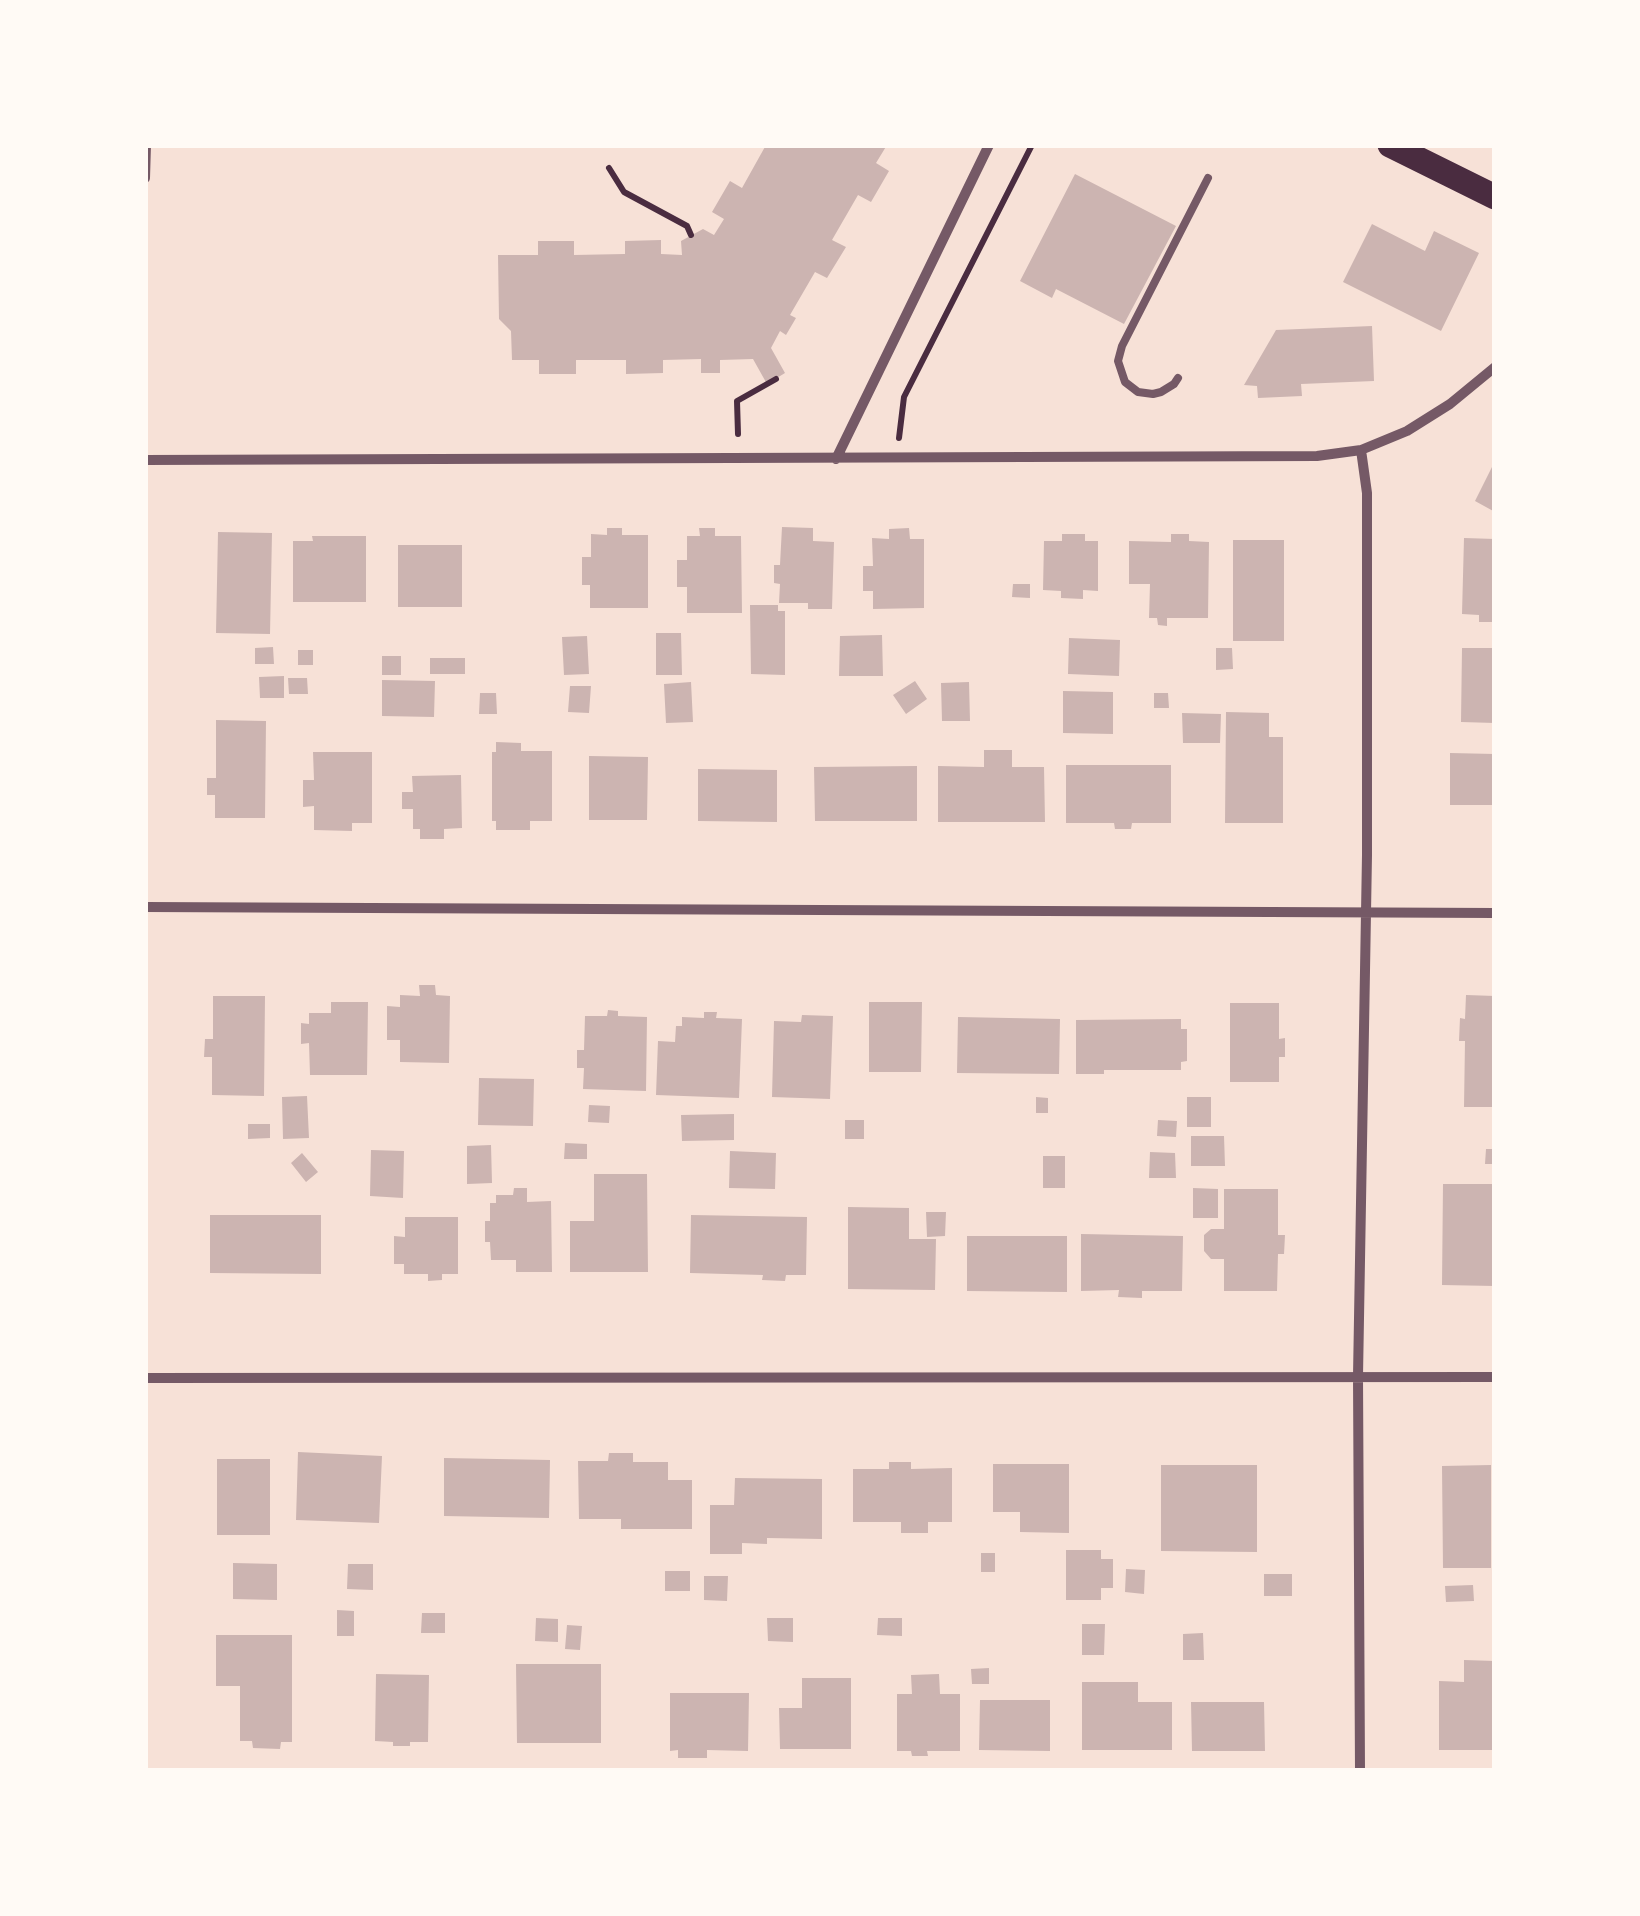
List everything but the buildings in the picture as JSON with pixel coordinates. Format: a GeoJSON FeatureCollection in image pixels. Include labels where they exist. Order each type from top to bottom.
{"type":"FeatureCollection","features":[{"type":"Feature","properties":{"kind":"main road"},"geometry":{"type":"LineString","coordinates":[[1390,145],[1495,197]]}},
{"type":"Feature","properties":{"kind":"street"},"geometry":{"type":"LineString","coordinates":[[145,178],[146,145]]}},
{"type":"Feature","properties":{"kind":"street"},"geometry":{"type":"LineString","coordinates":[[836,458],[989,145]]}},
{"type":"Feature","properties":{"kind":"street"},"geometry":{"type":"LineString","coordinates":[[145,460],[1317,456],[1361,450],[1408,431],[1495,367]]}},
{"type":"Feature","properties":{"kind":"street"},"geometry":{"type":"LineString","coordinates":[[1360,1771],[1358,1376],[1367,914],[1367,493],[1361,450]]}},
{"type":"Feature","properties":{"kind":"street"},"geometry":{"type":"LineString","coordinates":[[145,908],[1495,914]]}},
{"type":"Feature","properties":{"kind":"street"},"geometry":{"type":"LineString","coordinates":[[145,1378],[1495,1377]]}},
{"type":"Feature","properties":{"kind":"lane"},"geometry":{"type":"LineString","coordinates":[[1178,378],[1161,392],[1138,392],[1125,382],[1118,361],[1122,346],[1208,178]]}},
{"type":"Feature","properties":{"kind":"path"},"geometry":{"type":"LineString","coordinates":[[896,458],[904,397],[1032,145]]}},
{"type":"Feature","properties":{"kind":"path"},"geometry":{"type":"LineString","coordinates":[[609,168],[624,192],[687,226],[691,235]]}},
{"type":"Feature","properties":{"kind":"path"},"geometry":{"type":"LineString","coordinates":[[738,458],[737,401],[776,378]]}}]}
